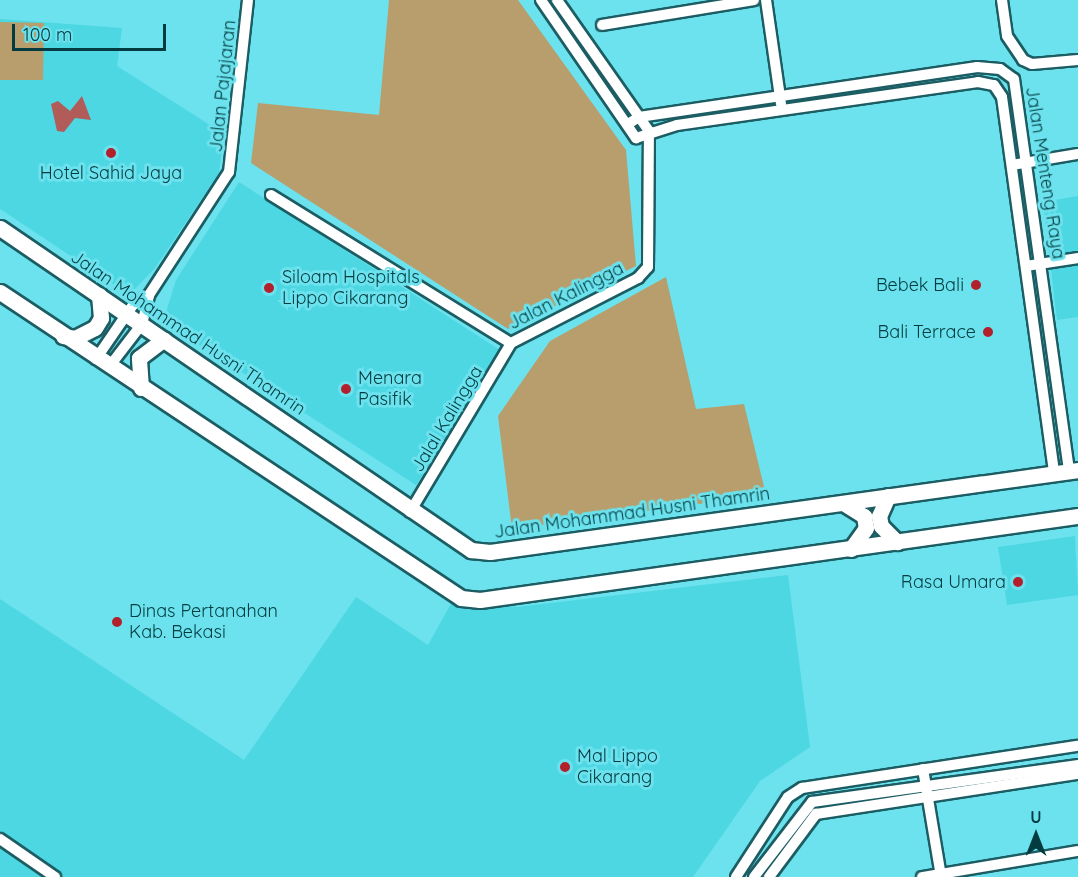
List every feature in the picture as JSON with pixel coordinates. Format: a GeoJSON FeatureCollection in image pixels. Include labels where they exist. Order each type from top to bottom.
{"type":"FeatureCollection","features":[{"type":"Feature","properties":{"kind":"street","name":"Jalan Pajajaran"},"geometry":{"type":"LineString","coordinates":[[103,363],[126,313],[149,295],[229,172],[248,0]]}},
{"type":"Feature","properties":{"kind":"street"},"geometry":{"type":"LineString","coordinates":[[541,0],[643,142]]}},
{"type":"Feature","properties":{"kind":"street"},"geometry":{"type":"LineString","coordinates":[[557,0],[649,131]]}},
{"type":"Feature","properties":{"kind":"street"},"geometry":{"type":"LineString","coordinates":[[602,25],[754,0]]}},
{"type":"Feature","properties":{"kind":"street"},"geometry":{"type":"LineString","coordinates":[[766,0],[782,111]]}},
{"type":"Feature","properties":{"kind":"street"},"geometry":{"type":"LineString","coordinates":[[1002,0],[1007,36],[1023,60],[1042,64],[1078,60]]}},
{"type":"Feature","properties":{"kind":"street","name":"Jalan Menteng Raya"},"geometry":{"type":"LineString","coordinates":[[628,124],[639,117],[977,68],[1000,69],[1014,79],[1029,162],[1067,472]]}},
{"type":"Feature","properties":{"kind":"street","name":"Jalan Menteng Raya"},"geometry":{"type":"LineString","coordinates":[[643,142],[649,131],[978,82],[994,85],[1002,97],[1026,266],[1067,472]]}},
{"type":"Feature","properties":{"kind":"street","name":"Jalan Kalingga"},"geometry":{"type":"LineString","coordinates":[[271,195],[511,344],[644,273],[649,259],[643,142]]}},
{"type":"Feature","properties":{"kind":"street"},"geometry":{"type":"LineString","coordinates":[[1012,165],[1078,154]]}},
{"type":"Feature","properties":{"kind":"street","name":"Jalan Mohammad Husni Thamrin"},"geometry":{"type":"LineString","coordinates":[[0,228],[164,339],[459,546],[490,552],[1067,472]]}},
{"type":"Feature","properties":{"kind":"street"},"geometry":{"type":"LineString","coordinates":[[1026,266],[1078,258]]}},
{"type":"Feature","properties":{"kind":"street"},"geometry":{"type":"LineString","coordinates":[[0,292],[103,363],[461,598],[480,600],[1078,516]]}},
{"type":"Feature","properties":{"kind":"street"},"geometry":{"type":"LineString","coordinates":[[63,336],[75,338],[95,328],[101,318],[99,295]]}},
{"type":"Feature","properties":{"kind":"street","name":"Jalan Pajajaran"},"geometry":{"type":"LineString","coordinates":[[103,363],[142,324],[149,295]]}},
{"type":"Feature","properties":{"kind":"street"},"geometry":{"type":"LineString","coordinates":[[141,388],[139,358],[164,339]]}},
{"type":"Feature","properties":{"kind":"street","name":"Jalal Kalingga"},"geometry":{"type":"LineString","coordinates":[[410,512],[511,344]]}},
{"type":"Feature","properties":{"kind":"street"},"geometry":{"type":"LineString","coordinates":[[888,496],[879,516],[897,542]]}},
{"type":"Feature","properties":{"kind":"street"},"geometry":{"type":"LineString","coordinates":[[843,503],[864,516],[866,528],[851,549]]}},
{"type":"Feature","properties":{"kind":"street"},"geometry":{"type":"LineString","coordinates":[[736,877],[788,797],[802,788],[1078,746]]}},
{"type":"Feature","properties":{"kind":"street"},"geometry":{"type":"LineString","coordinates":[[769,877],[816,814],[927,790],[1078,765]]}},
{"type":"Feature","properties":{"kind":"street"},"geometry":{"type":"LineString","coordinates":[[923,770],[940,875]]}},
{"type":"Feature","properties":{"kind":"street"},"geometry":{"type":"LineString","coordinates":[[754,877],[812,802],[1078,774]]}},
{"type":"Feature","properties":{"kind":"street"},"geometry":{"type":"LineString","coordinates":[[0,840],[55,877]]}},
{"type":"Feature","properties":{"kind":"street"},"geometry":{"type":"LineString","coordinates":[[922,877],[1078,851]]}},
{"type":"Feature","properties":{"kind":"shaded area"},"geometry":{"type":"Polygon","coordinates":[[[389,0],[518,0],[626,150],[636,266],[508,329],[251,163],[258,103],[379,115],[389,0]]]}},
{"type":"Feature","properties":{"kind":"shaded area","name":"Hotel Sahid Jaya"},"geometry":{"type":"Polygon","coordinates":[[[0,19],[122,28],[117,66],[224,134],[219,173],[155,268],[134,290],[122,290],[0,209],[0,19]]]}},
{"type":"Feature","properties":{"kind":"shaded area"},"geometry":{"type":"Polygon","coordinates":[[[0,22],[44,23],[43,80],[0,80],[0,22]]]}},
{"type":"Feature","properties":{"kind":"shaded area"},"geometry":{"type":"Polygon","coordinates":[[[82,96],[91,120],[75,118],[64,132],[57,131],[51,104],[58,101],[70,111],[82,96]]]}},
{"type":"Feature","properties":{"kind":"shaded area"},"geometry":{"type":"Polygon","coordinates":[[[239,182],[503,352],[416,485],[170,326],[167,309],[176,280],[239,182]]]}},
{"type":"Feature","properties":{"kind":"shaded area"},"geometry":{"type":"Polygon","coordinates":[[[1078,196],[1078,317],[1057,320],[1043,202],[1078,196]]]}},
{"type":"Feature","properties":{"kind":"shaded area"},"geometry":{"type":"Polygon","coordinates":[[[666,277],[696,409],[744,404],[766,495],[512,529],[498,416],[550,341],[666,277]]]}},
{"type":"Feature","properties":{"kind":"shaded area"},"geometry":{"type":"Polygon","coordinates":[[[1075,536],[1078,595],[1007,605],[998,547],[1075,536]]]}},
{"type":"Feature","properties":{"kind":"shaded area"},"geometry":{"type":"Polygon","coordinates":[[[788,575],[810,747],[760,781],[693,877],[0,877],[0,599],[244,760],[356,597],[428,645],[453,600],[517,607],[788,575]]]}},
{"type":"Feature","properties":{"kind":"place","name":"Hotel Sahid Jaya"},"geometry":{"type":"Point","coordinates":[111,153]}},
{"type":"Feature","properties":{"kind":"place","name":"Bebek Bali"},"geometry":{"type":"Point","coordinates":[976,285]}},
{"type":"Feature","properties":{"kind":"place","name":"Siloam Hospitals Lippo Cikarang"},"geometry":{"type":"Point","coordinates":[269,288]}},
{"type":"Feature","properties":{"kind":"place","name":"Bali Terrace"},"geometry":{"type":"Point","coordinates":[988,332]}},
{"type":"Feature","properties":{"kind":"place","name":"Menara Pasifik"},"geometry":{"type":"Point","coordinates":[346,389]}},
{"type":"Feature","properties":{"kind":"place","name":"Rasa Umara"},"geometry":{"type":"Point","coordinates":[1018,582]}},
{"type":"Feature","properties":{"kind":"place","name":"Dinas Pertanahan Kab. Bekasi"},"geometry":{"type":"Point","coordinates":[117,622]}},
{"type":"Feature","properties":{"kind":"place","name":"Mal Lippo Cikarang"},"geometry":{"type":"Point","coordinates":[565,767]}}]}
